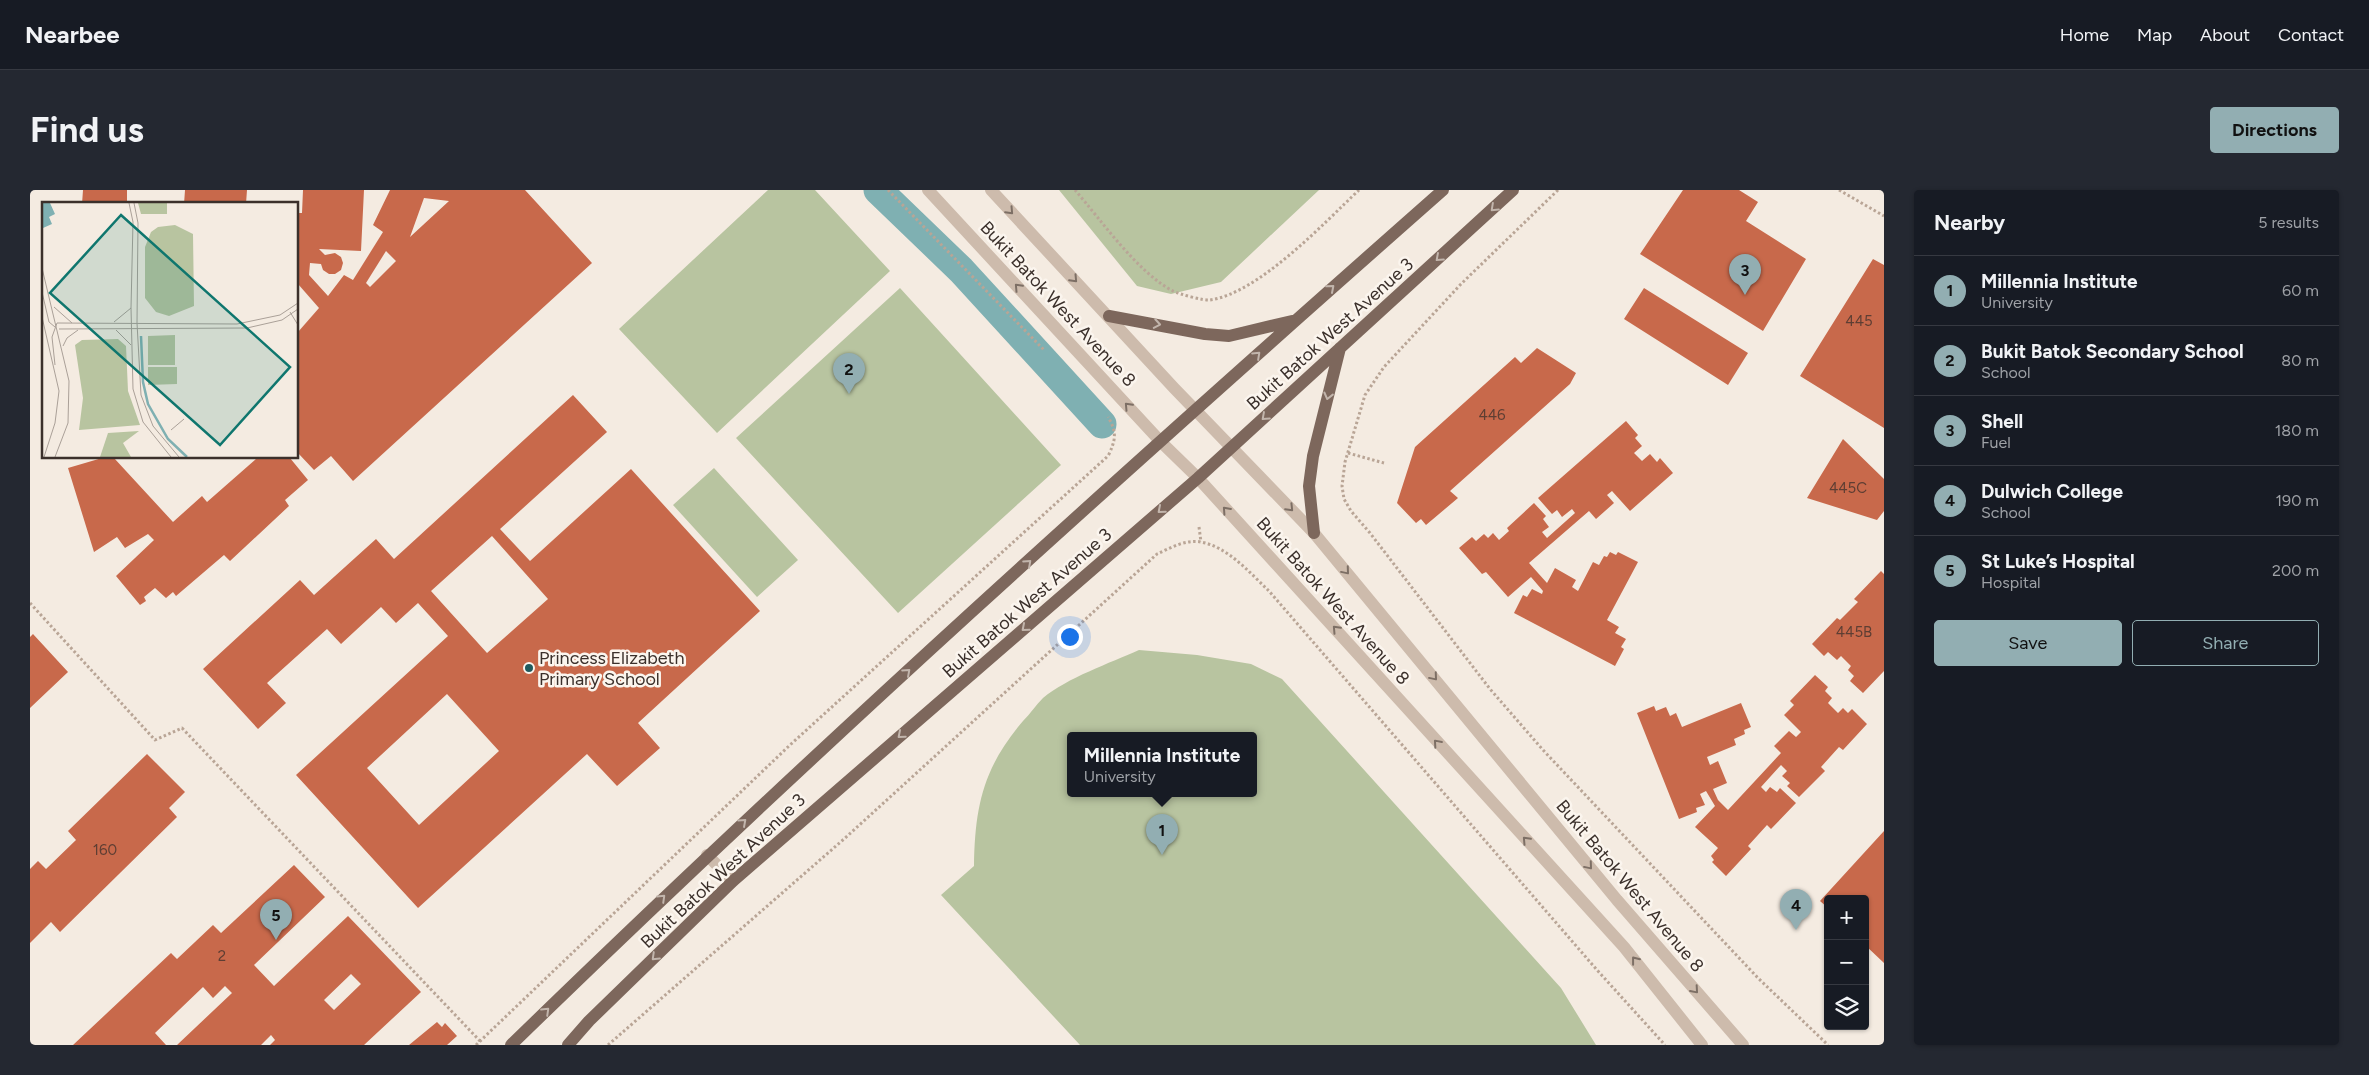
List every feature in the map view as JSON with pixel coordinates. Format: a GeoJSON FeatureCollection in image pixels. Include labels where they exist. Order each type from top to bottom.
{"type":"FeatureCollection","features":[{"type":"Feature","properties":{"kind":"main road","name":"Bukit Batok West Avenue 3"},"geometry":{"type":"LineString","coordinates":[[511,1045],[707,855],[1295,320],[1443,190]]}},
{"type":"Feature","properties":{"kind":"main road","name":"Bukit Batok West Avenue 3"},"geometry":{"type":"LineString","coordinates":[[568,1045],[590,1021],[733,881],[1232,448],[1513,190]]}},
{"type":"Feature","properties":{"kind":"main road"},"geometry":{"type":"LineString","coordinates":[[1108,316],[1205,334],[1229,336],[1295,320]]}},
{"type":"Feature","properties":{"kind":"main road"},"geometry":{"type":"LineString","coordinates":[[1314,533],[1309,486],[1313,456],[1340,348]]}},
{"type":"Feature","properties":{"kind":"street","name":"Bukit Batok West Avenue 8"},"geometry":{"type":"LineString","coordinates":[[928,190],[1162,442],[1198,478],[1624,946],[1702,1045]]}},
{"type":"Feature","properties":{"kind":"street","name":"Bukit Batok West Avenue 8"},"geometry":{"type":"LineString","coordinates":[[990,190],[1196,411],[1314,533],[1605,885],[1744,1045]]}},
{"type":"Feature","properties":{"kind":"street"},"geometry":{"type":"LineString","coordinates":[[707,855],[733,881]]}},
{"type":"Feature","properties":{"kind":"path"},"geometry":{"type":"LineString","coordinates":[[888,190],[1046,352]]}},
{"type":"Feature","properties":{"kind":"path"},"geometry":{"type":"LineString","coordinates":[[1074,190],[1141,266],[1174,291],[1209,300],[1238,290],[1285,260],[1359,190]]}},
{"type":"Feature","properties":{"kind":"path"},"geometry":{"type":"LineString","coordinates":[[1558,190],[1461,284],[1384,367],[1365,394],[1342,472],[1344,498],[1351,511],[1490,689],[1543,750],[1758,978],[1828,1045]]}},
{"type":"Feature","properties":{"kind":"path"},"geometry":{"type":"LineString","coordinates":[[1838,190],[1884,216]]}},
{"type":"Feature","properties":{"kind":"path"},"geometry":{"type":"LineString","coordinates":[[476,1045],[790,745],[1108,456],[1118,435],[1106,414]]}},
{"type":"Feature","properties":{"kind":"path"},"geometry":{"type":"LineString","coordinates":[[1348,452],[1384,462]]}},
{"type":"Feature","properties":{"kind":"path"},"geometry":{"type":"LineString","coordinates":[[1199,527],[1201,542]]}},
{"type":"Feature","properties":{"kind":"path"},"geometry":{"type":"LineString","coordinates":[[608,1045],[731,936],[844,840],[1157,554],[1181,544],[1201,542],[1232,556],[1269,591],[1597,970],[1665,1045]]}},
{"type":"Feature","properties":{"kind":"path"},"geometry":{"type":"LineString","coordinates":[[30,603],[155,740],[182,728],[480,1041]]}},
{"type":"Feature","properties":{"kind":"green space"},"geometry":{"type":"Polygon","coordinates":[[[768,190],[815,190],[890,271],[717,433],[619,329],[768,190]]]}},
{"type":"Feature","properties":{"kind":"green space"},"geometry":{"type":"Polygon","coordinates":[[[1059,190],[1319,190],[1221,282],[1171,294],[1137,286],[1059,190]]]}},
{"type":"Feature","properties":{"kind":"green space"},"geometry":{"type":"Polygon","coordinates":[[[900,288],[1061,465],[898,613],[736,438],[900,288]]]}},
{"type":"Feature","properties":{"kind":"green space"},"geometry":{"type":"Polygon","coordinates":[[[714,468],[798,560],[757,597],[673,505],[714,468]]]}},
{"type":"Feature","properties":{"kind":"green space"},"geometry":{"type":"Polygon","coordinates":[[[1139,650],[1197,655],[1251,664],[1282,679],[1561,988],[1596,1045],[1080,1045],[941,895],[974,866],[979,806],[990,772],[1009,738],[1043,698],[1076,677],[1139,650]]]}},
{"type":"Feature","properties":{"kind":"building"},"geometry":{"type":"Polygon","coordinates":[[[83,190],[127,190],[127,202],[82,202],[83,190]]]}},
{"type":"Feature","properties":{"kind":"building"},"geometry":{"type":"Polygon","coordinates":[[[185,190],[247,190],[246,202],[184,202],[185,190]]]}},
{"type":"Feature","properties":{"kind":"building"},"geometry":{"type":"Polygon","coordinates":[[[303,190],[364,190],[361,251],[319,249],[325,255],[335,253],[341,257],[343,263],[341,270],[335,274],[329,274],[323,270],[321,264],[310,263],[309,275],[328,296],[344,275],[353,280],[383,232],[373,225],[390,190],[525,190],[592,263],[353,481],[331,456],[314,470],[299,454],[299,331],[319,308],[299,285],[299,213],[302,213],[303,190]],[[424,198],[410,237],[449,201],[424,198]],[[386,251],[366,283],[370,287],[396,261],[386,251]]]}},
{"type":"Feature","properties":{"kind":"building"},"geometry":{"type":"Polygon","coordinates":[[[1683,190],[1739,190],[1758,202],[1746,221],[1806,259],[1763,331],[1640,254],[1683,190]]]}},
{"type":"Feature","properties":{"kind":"building"},"geometry":{"type":"Polygon","coordinates":[[[1873,259],[1884,265],[1884,428],[1800,376],[1873,259]]]}},
{"type":"Feature","properties":{"kind":"building"},"geometry":{"type":"Polygon","coordinates":[[[1644,288],[1748,353],[1728,385],[1624,319],[1644,288]]]}},
{"type":"Feature","properties":{"kind":"building"},"geometry":{"type":"Polygon","coordinates":[[[1537,348],[1576,373],[1570,384],[1450,491],[1458,498],[1426,525],[1421,519],[1416,523],[1397,503],[1415,447],[1515,357],[1521,363],[1537,348]]]}},
{"type":"Feature","properties":{"kind":"building"},"geometry":{"type":"Polygon","coordinates":[[[573,395],[607,432],[500,529],[530,561],[631,469],[760,611],[638,723],[660,748],[617,786],[587,754],[418,908],[296,775],[448,636],[418,603],[396,623],[381,607],[341,644],[327,629],[267,683],[286,703],[258,729],[203,669],[300,580],[314,595],[376,539],[394,559],[573,395]],[[492,536],[431,591],[487,653],[548,599],[492,536]],[[447,694],[367,768],[419,825],[499,751],[447,694]]]}},
{"type":"Feature","properties":{"kind":"building"},"geometry":{"type":"Polygon","coordinates":[[[1626,421],[1638,435],[1635,438],[1642,446],[1634,453],[1642,461],[1650,454],[1657,462],[1660,458],[1673,473],[1630,511],[1612,491],[1607,495],[1614,503],[1596,519],[1589,511],[1529,563],[1547,583],[1555,568],[1576,580],[1572,587],[1578,591],[1593,562],[1599,565],[1604,556],[1607,557],[1610,552],[1616,555],[1618,552],[1638,562],[1607,620],[1619,627],[1615,633],[1626,639],[1621,647],[1624,649],[1615,666],[1514,613],[1523,595],[1527,597],[1532,589],[1542,594],[1543,591],[1531,577],[1508,597],[1486,572],[1482,574],[1459,548],[1472,537],[1476,541],[1484,534],[1488,538],[1493,533],[1499,540],[1509,531],[1507,528],[1534,503],[1546,516],[1543,519],[1549,527],[1542,532],[1547,538],[1575,513],[1572,509],[1562,517],[1557,510],[1552,514],[1538,498],[1626,421]]]}},
{"type":"Feature","properties":{"kind":"building"},"geometry":{"type":"Polygon","coordinates":[[[1843,439],[1884,479],[1884,511],[1877,520],[1807,498],[1843,439]]]}},
{"type":"Feature","properties":{"kind":"building"},"geometry":{"type":"Polygon","coordinates":[[[99,459],[115,459],[173,522],[202,496],[207,502],[256,459],[291,459],[308,480],[285,500],[289,506],[230,561],[224,555],[176,596],[173,592],[166,598],[155,588],[144,597],[146,601],[140,605],[116,576],[154,540],[148,534],[125,548],[117,537],[94,552],[68,468],[99,459]]]}},
{"type":"Feature","properties":{"kind":"building"},"geometry":{"type":"Polygon","coordinates":[[[1881,571],[1884,574],[1884,671],[1863,693],[1850,681],[1854,676],[1848,670],[1851,666],[1841,656],[1837,660],[1828,652],[1824,656],[1812,644],[1837,618],[1840,620],[1858,602],[1854,599],[1881,571]]]}},
{"type":"Feature","properties":{"kind":"building"},"geometry":{"type":"Polygon","coordinates":[[[33,634],[68,672],[30,708],[30,637],[33,634]]]}},
{"type":"Feature","properties":{"kind":"building"},"geometry":{"type":"Polygon","coordinates":[[[1815,675],[1828,687],[1825,691],[1832,698],[1828,703],[1838,713],[1843,708],[1848,713],[1852,709],[1867,724],[1843,750],[1839,747],[1821,767],[1825,771],[1799,797],[1787,786],[1790,783],[1782,776],[1787,771],[1781,765],[1761,787],[1766,792],[1770,787],[1777,792],[1780,788],[1796,803],[1771,829],[1767,825],[1748,846],[1751,849],[1726,876],[1712,862],[1714,860],[1711,856],[1718,848],[1695,827],[1715,806],[1706,791],[1700,794],[1705,805],[1696,808],[1697,812],[1679,819],[1637,713],[1654,706],[1656,711],[1666,707],[1670,716],[1676,713],[1682,727],[1741,703],[1751,727],[1744,730],[1745,734],[1734,739],[1736,745],[1707,757],[1710,765],[1718,761],[1727,783],[1713,789],[1718,800],[1728,810],[1781,753],[1774,746],[1789,731],[1796,737],[1801,732],[1784,715],[1794,705],[1790,701],[1815,675]]]}},
{"type":"Feature","properties":{"kind":"building"},"geometry":{"type":"Polygon","coordinates":[[[147,754],[185,792],[169,808],[177,817],[60,932],[51,922],[30,943],[30,869],[38,861],[46,869],[76,840],[68,831],[147,754]]]}},
{"type":"Feature","properties":{"kind":"building"},"geometry":{"type":"Polygon","coordinates":[[[1884,831],[1884,963],[1869,949],[1869,895],[1825,895],[1884,831]]]}},
{"type":"Feature","properties":{"kind":"building"},"geometry":{"type":"Polygon","coordinates":[[[294,865],[325,897],[254,965],[274,986],[348,916],[421,992],[364,1045],[270,1045],[275,1040],[271,1035],[261,1045],[177,1045],[232,993],[225,986],[213,998],[203,987],[155,1033],[166,1045],[73,1045],[171,953],[177,959],[213,925],[221,933],[294,865]],[[351,974],[324,1000],[334,1010],[361,984],[351,974]]]}},
{"type":"Feature","properties":{"kind":"building"},"geometry":{"type":"Polygon","coordinates":[[[1824,897],[1824,904],[1820,901],[1824,897]]]}},
{"type":"Feature","properties":{"kind":"building"},"geometry":{"type":"Polygon","coordinates":[[[437,1022],[442,1027],[445,1023],[457,1036],[447,1045],[409,1045],[437,1022]]]}},
{"type":"Feature","properties":{"kind":"waterway"},"geometry":{"type":"LineString","coordinates":[[878,190],[961,270],[1102,424]]}},
{"type":"Feature","properties":{"kind":"place","name":"Shell"},"geometry":{"type":"Point","coordinates":[1745,295]}},
{"type":"Feature","properties":{"kind":"place","name":"Bukit Batok Secondary School"},"geometry":{"type":"Point","coordinates":[849,394]}},
{"type":"Feature","properties":{"kind":"place","name":"Princess Elizabeth Primary School"},"geometry":{"type":"Point","coordinates":[529,668]}},
{"type":"Feature","properties":{"kind":"place","name":"Millennia Institute"},"geometry":{"type":"Point","coordinates":[1162,855]}},
{"type":"Feature","properties":{"kind":"place","name":"Dulwich College"},"geometry":{"type":"Point","coordinates":[1796,930]}},
{"type":"Feature","properties":{"kind":"place","name":"St Luke’s Hospital"},"geometry":{"type":"Point","coordinates":[276,940]}}]}
